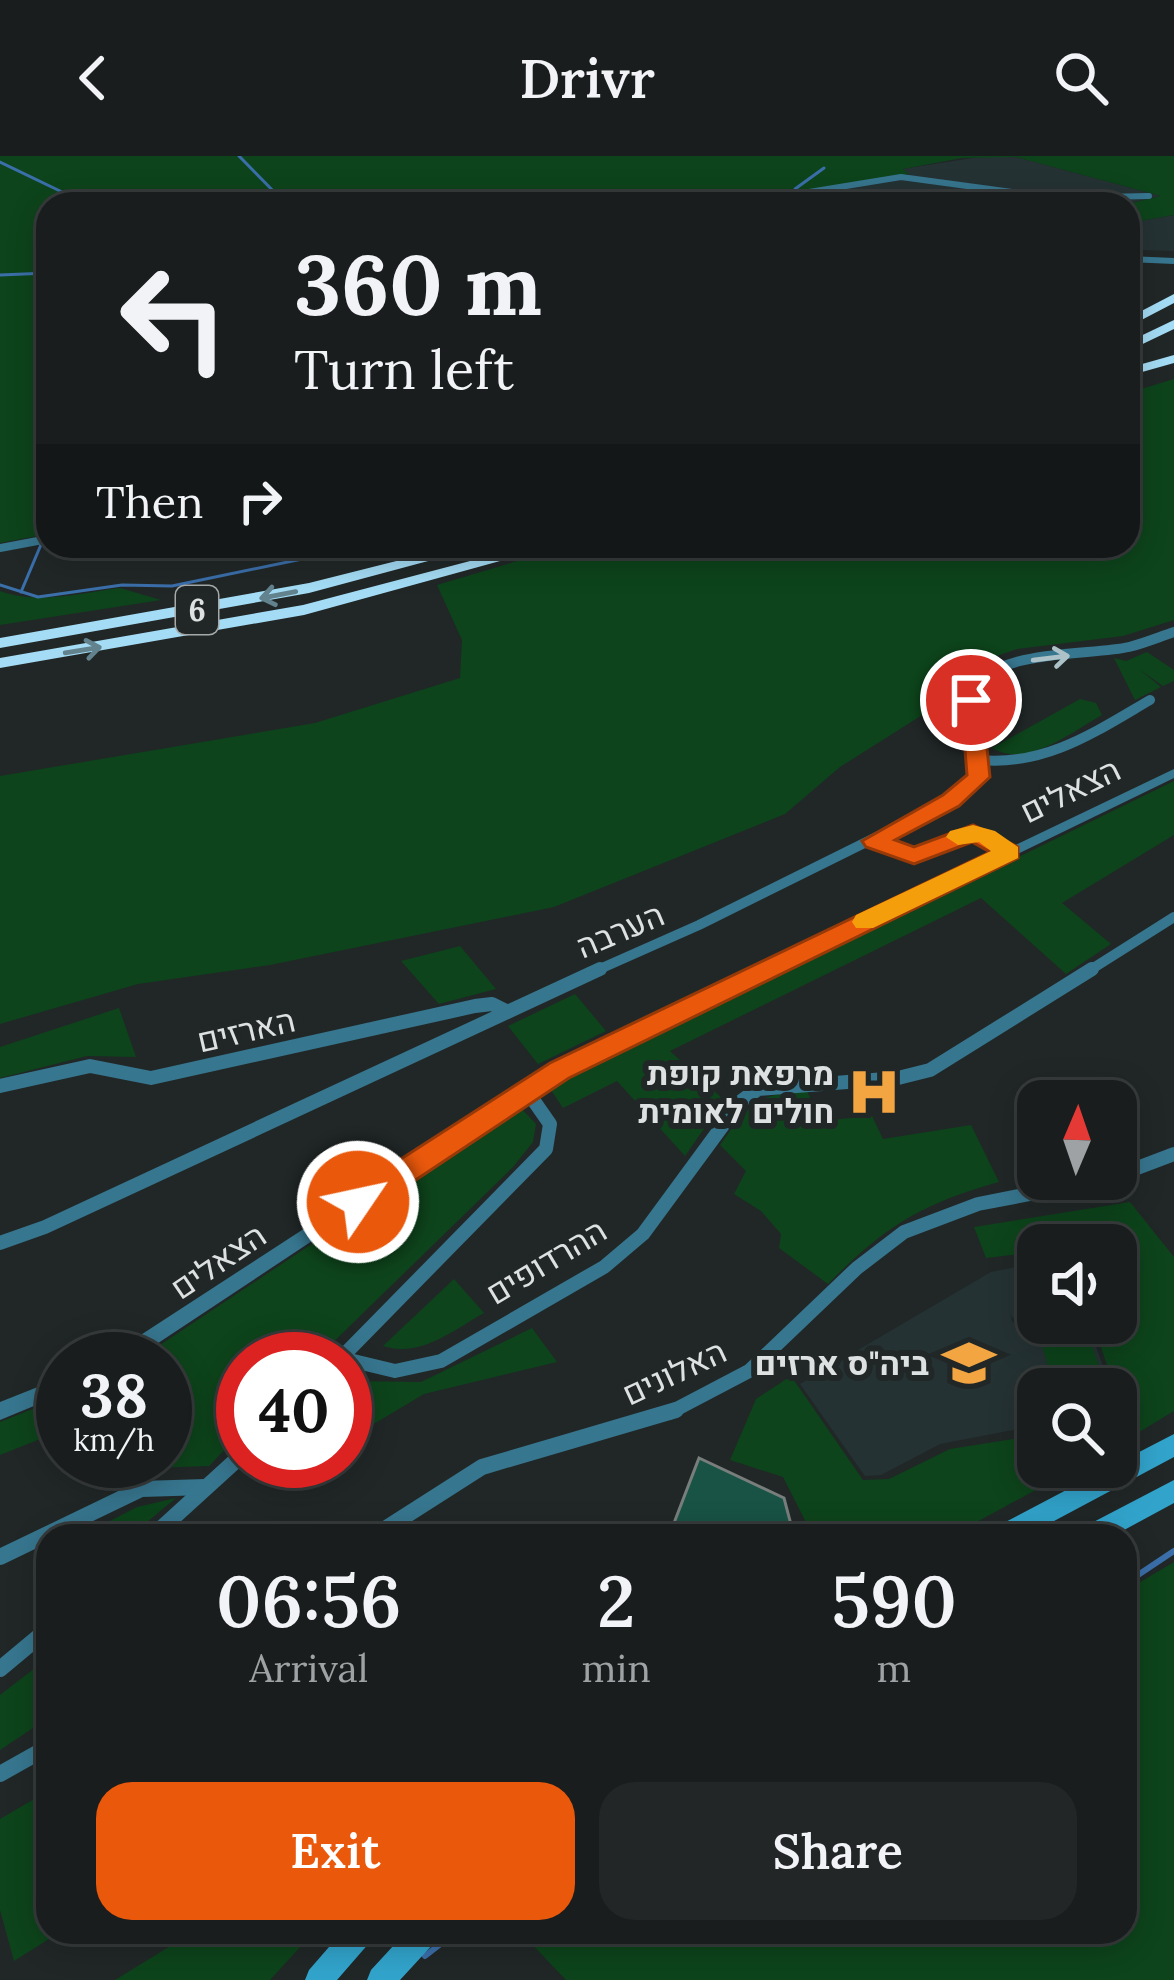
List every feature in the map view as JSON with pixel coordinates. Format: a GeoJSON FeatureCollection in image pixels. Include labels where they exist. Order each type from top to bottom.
{"type":"FeatureCollection","features":[{"type":"Feature","properties":{"kind":"highway"},"geometry":{"type":"LineString","coordinates":[[1140,316],[1174,298]]}},
{"type":"Feature","properties":{"kind":"highway"},"geometry":{"type":"LineString","coordinates":[[1140,341],[1174,324]]}},
{"type":"Feature","properties":{"kind":"highway"},"geometry":{"type":"LineString","coordinates":[[1140,369],[1174,359]]}},
{"type":"Feature","properties":{"kind":"highway"},"geometry":{"type":"LineString","coordinates":[[1140,382],[1174,374]]}},
{"type":"Feature","properties":{"kind":"highway"},"geometry":{"type":"LineString","coordinates":[[392,568],[419,558]]}},
{"type":"Feature","properties":{"kind":"highway","name":"6"},"geometry":{"type":"LineString","coordinates":[[0,643],[227,605],[430,558]]}},
{"type":"Feature","properties":{"kind":"highway","name":"6"},"geometry":{"type":"LineString","coordinates":[[0,663],[304,610],[501,558]]}},
{"type":"Feature","properties":{"kind":"main road"},"geometry":{"type":"LineString","coordinates":[[1025,1524],[1174,1445]]}},
{"type":"Feature","properties":{"kind":"main road"},"geometry":{"type":"LineString","coordinates":[[1112,1524],[1174,1491]]}},
{"type":"Feature","properties":{"kind":"main road"},"geometry":{"type":"LineString","coordinates":[[319,1980],[350,1944]]}},
{"type":"Feature","properties":{"kind":"main road"},"geometry":{"type":"LineString","coordinates":[[381,1980],[413,1944]]}},
{"type":"Feature","properties":{"kind":"street"},"geometry":{"type":"LineString","coordinates":[[808,192],[901,177],[1014,192]]}},
{"type":"Feature","properties":{"kind":"street"},"geometry":{"type":"LineString","coordinates":[[1140,196],[1149,196]]}},
{"type":"Feature","properties":{"kind":"street"},"geometry":{"type":"LineString","coordinates":[[1140,260],[1174,260]]}},
{"type":"Feature","properties":{"kind":"street"},"geometry":{"type":"LineString","coordinates":[[0,548],[36,541]]}},
{"type":"Feature","properties":{"kind":"street"},"geometry":{"type":"LineString","coordinates":[[1150,700],[1037,761],[980,760],[971,700],[975,686],[993,669],[1012,662],[1129,647],[1174,632]]}},
{"type":"Feature","properties":{"kind":"street","name":"הערבה"},"geometry":{"type":"LineString","coordinates":[[0,1243],[46,1227],[874,841],[968,788],[978,777],[980,760]]}},
{"type":"Feature","properties":{"kind":"street","name":"הצאלים"},"geometry":{"type":"LineString","coordinates":[[160,1332],[526,1091],[706,997],[1174,773]]}},
{"type":"Feature","properties":{"kind":"street"},"geometry":{"type":"LineString","coordinates":[[874,841],[914,856],[973,833],[1009,853]]}},
{"type":"Feature","properties":{"kind":"street","name":"ההרדופים"},"geometry":{"type":"LineString","coordinates":[[372,1365],[395,1370],[441,1361],[604,1267],[628,1247],[740,1102],[758,1089],[898,1078],[930,1070],[1174,917]]}},
{"type":"Feature","properties":{"kind":"street","name":"הארזים"},"geometry":{"type":"LineString","coordinates":[[0,1086],[90,1066],[151,1078],[475,1006],[492,1004],[504,1010]]}},
{"type":"Feature","properties":{"kind":"street"},"geometry":{"type":"LineString","coordinates":[[368,1332],[546,1149],[550,1124],[526,1091]]}},
{"type":"Feature","properties":{"kind":"street"},"geometry":{"type":"LineString","coordinates":[[1137,1169],[1174,1154]]}},
{"type":"Feature","properties":{"kind":"street","name":"האלונים"},"geometry":{"type":"LineString","coordinates":[[392,1524],[453,1482],[493,1462],[540,1446],[638,1426],[724,1388],[778,1351],[848,1279],[904,1232],[963,1207],[1017,1196]]}},
{"type":"Feature","properties":{"kind":"street"},"geometry":{"type":"LineString","coordinates":[[0,1411],[36,1396]]}},
{"type":"Feature","properties":{"kind":"street"},"geometry":{"type":"LineString","coordinates":[[166,1524],[216,1478]]}},
{"type":"Feature","properties":{"kind":"street"},"geometry":{"type":"LineString","coordinates":[[69,1524],[141,1490],[206,1487]]}},
{"type":"Feature","properties":{"kind":"street"},"geometry":{"type":"LineString","coordinates":[[0,1557],[36,1540]]}},
{"type":"Feature","properties":{"kind":"street"},"geometry":{"type":"LineString","coordinates":[[0,1669],[36,1639]]}},
{"type":"Feature","properties":{"kind":"street"},"geometry":{"type":"LineString","coordinates":[[0,1774],[36,1754]]}},
{"type":"Feature","properties":{"kind":"shaded area"},"geometry":{"type":"Polygon","coordinates":[[[979,157],[1016,157],[1161,196],[1140,201],[1140,192],[796,192],[909,175],[903,169],[979,157]]]}},
{"type":"Feature","properties":{"kind":"shaded area"},"geometry":{"type":"Polygon","coordinates":[[[1174,215],[1174,251],[1140,249],[1140,221],[1174,215]]]}},
{"type":"Feature","properties":{"kind":"shaded area","name":"ביה\"ס ארזים"},"geometry":{"type":"Polygon","coordinates":[[[1017,1267],[1017,1317],[1010,1314],[1012,1321],[1017,1325],[1017,1344],[1095,1344],[1104,1368],[1017,1368],[1017,1429],[940,1444],[881,1475],[865,1476],[800,1384],[991,1272],[1017,1267]]]}},
{"type":"Feature","properties":{"kind":"green space"},"geometry":{"type":"Polygon","coordinates":[[[0,156],[1174,156],[1174,215],[1140,221],[1140,201],[1161,196],[1016,157],[962,158],[903,169],[909,174],[795,192],[36,192],[36,536],[0,543],[0,156]]]}},
{"type":"Feature","properties":{"kind":"green space"},"geometry":{"type":"Polygon","coordinates":[[[1174,379],[1174,620],[1123,636],[1017,649],[988,659],[967,673],[957,693],[840,767],[785,814],[554,907],[270,965],[138,984],[0,1024],[0,776],[315,723],[460,678],[462,640],[437,585],[528,558],[1140,558],[1140,389],[1174,379]]]}},
{"type":"Feature","properties":{"kind":"green space"},"geometry":{"type":"Polygon","coordinates":[[[120,588],[161,600],[0,625],[0,591],[44,598],[120,588]]]}},
{"type":"Feature","properties":{"kind":"green space"},"geometry":{"type":"Polygon","coordinates":[[[1147,652],[1174,670],[1174,681],[1163,686],[1139,669],[1161,687],[1135,700],[1114,658],[1126,661],[1147,652]]]}},
{"type":"Feature","properties":{"kind":"green space"},"geometry":{"type":"Polygon","coordinates":[[[1080,699],[1096,703],[1102,715],[1034,751],[1006,753],[992,748],[1080,699]]]}},
{"type":"Feature","properties":{"kind":"green space"},"geometry":{"type":"Polygon","coordinates":[[[1174,781],[1174,835],[1062,903],[1111,944],[1066,974],[981,898],[670,1051],[724,1100],[685,1156],[617,1081],[563,1108],[549,1087],[1174,781]]]}},
{"type":"Feature","properties":{"kind":"green space"},"geometry":{"type":"Polygon","coordinates":[[[460,946],[496,989],[439,1004],[401,961],[460,946]]]}},
{"type":"Feature","properties":{"kind":"green space"},"geometry":{"type":"Polygon","coordinates":[[[575,994],[606,1031],[538,1064],[508,1026],[575,994]]]}},
{"type":"Feature","properties":{"kind":"green space"},"geometry":{"type":"Polygon","coordinates":[[[119,1008],[136,1057],[87,1056],[0,1078],[0,1047],[119,1008]]]}},
{"type":"Feature","properties":{"kind":"green space"},"geometry":{"type":"Polygon","coordinates":[[[807,1091],[820,1121],[872,1116],[883,1139],[971,1125],[999,1182],[947,1199],[905,1220],[828,1284],[779,1248],[781,1234],[761,1211],[734,1194],[746,1171],[720,1145],[755,1103],[807,1091]]]}},
{"type":"Feature","properties":{"kind":"green space"},"geometry":{"type":"Polygon","coordinates":[[[519,1106],[536,1124],[533,1142],[513,1167],[344,1332],[216,1332],[216,1459],[209,1466],[192,1467],[192,1332],[180,1332],[519,1106]]]}},
{"type":"Feature","properties":{"kind":"green space"},"geometry":{"type":"Polygon","coordinates":[[[1130,1202],[1174,1257],[1174,1411],[1137,1433],[1137,1368],[1108,1368],[1100,1344],[1137,1344],[1137,1224],[1017,1224],[1017,1254],[986,1258],[974,1227],[1130,1202]]]}},
{"type":"Feature","properties":{"kind":"green space"},"geometry":{"type":"Polygon","coordinates":[[[454,1279],[484,1313],[423,1346],[383,1346],[454,1279]]]}},
{"type":"Feature","properties":{"kind":"green space"},"geometry":{"type":"Polygon","coordinates":[[[532,1328],[557,1362],[424,1394],[372,1425],[372,1381],[421,1382],[532,1328]]]}},
{"type":"Feature","properties":{"kind":"green space"},"geometry":{"type":"Polygon","coordinates":[[[1091,1344],[1100,1368],[1049,1368],[1042,1346],[1091,1344]]]}},
{"type":"Feature","properties":{"kind":"green space"},"geometry":{"type":"Polygon","coordinates":[[[791,1376],[863,1480],[889,1479],[950,1449],[1017,1438],[1017,1488],[1039,1488],[973,1524],[807,1524],[783,1477],[730,1460],[756,1399],[791,1376]]]}},
{"type":"Feature","properties":{"kind":"green space"},"geometry":{"type":"Polygon","coordinates":[[[36,1408],[36,1441],[0,1455],[0,1422],[36,1408]]]}},
{"type":"Feature","properties":{"kind":"green space"},"geometry":{"type":"Polygon","coordinates":[[[176,1498],[145,1524],[104,1524],[137,1507],[176,1498]]]}},
{"type":"Feature","properties":{"kind":"green space"},"geometry":{"type":"Polygon","coordinates":[[[1174,1562],[1174,1980],[566,1980],[532,1944],[1137,1944],[1137,1584],[1174,1562]]]}},
{"type":"Feature","properties":{"kind":"green space"},"geometry":{"type":"Polygon","coordinates":[[[36,1667],[36,1726],[0,1750],[0,1695],[36,1667]]]}},
{"type":"Feature","properties":{"kind":"green space"},"geometry":{"type":"Polygon","coordinates":[[[36,1798],[36,1944],[41,1944],[14,1961],[0,1910],[0,1819],[36,1798]]]}},
{"type":"Feature","properties":{"kind":"green space"},"geometry":{"type":"Polygon","coordinates":[[[174,1944],[303,1944],[270,1980],[115,1980],[174,1944]]]}},
{"type":"Feature","properties":{"kind":"building"},"geometry":{"type":"Polygon","coordinates":[[[699,1458],[784,1498],[791,1524],[674,1524],[699,1458]]]}},
{"type":"Feature","properties":{"kind":"waterway"},"geometry":{"type":"LineString","coordinates":[[239,156],[274,192]]}},
{"type":"Feature","properties":{"kind":"waterway"},"geometry":{"type":"LineString","coordinates":[[0,162],[62,192]]}},
{"type":"Feature","properties":{"kind":"waterway"},"geometry":{"type":"LineString","coordinates":[[794,192],[824,168]]}},
{"type":"Feature","properties":{"kind":"waterway"},"geometry":{"type":"LineString","coordinates":[[0,275],[36,274]]}},
{"type":"Feature","properties":{"kind":"waterway"},"geometry":{"type":"LineString","coordinates":[[21,592],[36,556]]}},
{"type":"Feature","properties":{"kind":"waterway"},"geometry":{"type":"LineString","coordinates":[[21,592],[38,597],[122,585],[172,586],[307,558]]}},
{"type":"Feature","properties":{"kind":"waterway"},"geometry":{"type":"LineString","coordinates":[[0,585],[21,592]]}},
{"type":"Feature","properties":{"kind":"waterway"},"geometry":{"type":"LineString","coordinates":[[1137,1576],[1174,1551]]}},
{"type":"Feature","properties":{"kind":"waterway"},"geometry":{"type":"LineString","coordinates":[[425,1956],[440,1944]]}},
{"type":"Feature","properties":{"kind":"slow traffic"},"geometry":{"type":"LineString","coordinates":[[864,922],[1009,853],[987,836],[958,837]]}},
{"type":"Feature","properties":{"kind":"place","name":"מרפאת קופת חולים לאומית"},"geometry":{"type":"Point","coordinates":[874,1092]}},
{"type":"Feature","properties":{"kind":"place","name":"ביה\"ס ארזים"},"geometry":{"type":"Point","coordinates":[969,1363]}},
{"type":"Feature","properties":{"kind":"route"},"geometry":{"type":"LineString","coordinates":[[358,1202],[559,1070],[1009,853],[987,836],[973,833],[914,856],[874,841],[951,800],[978,777],[971,700]]}}]}
